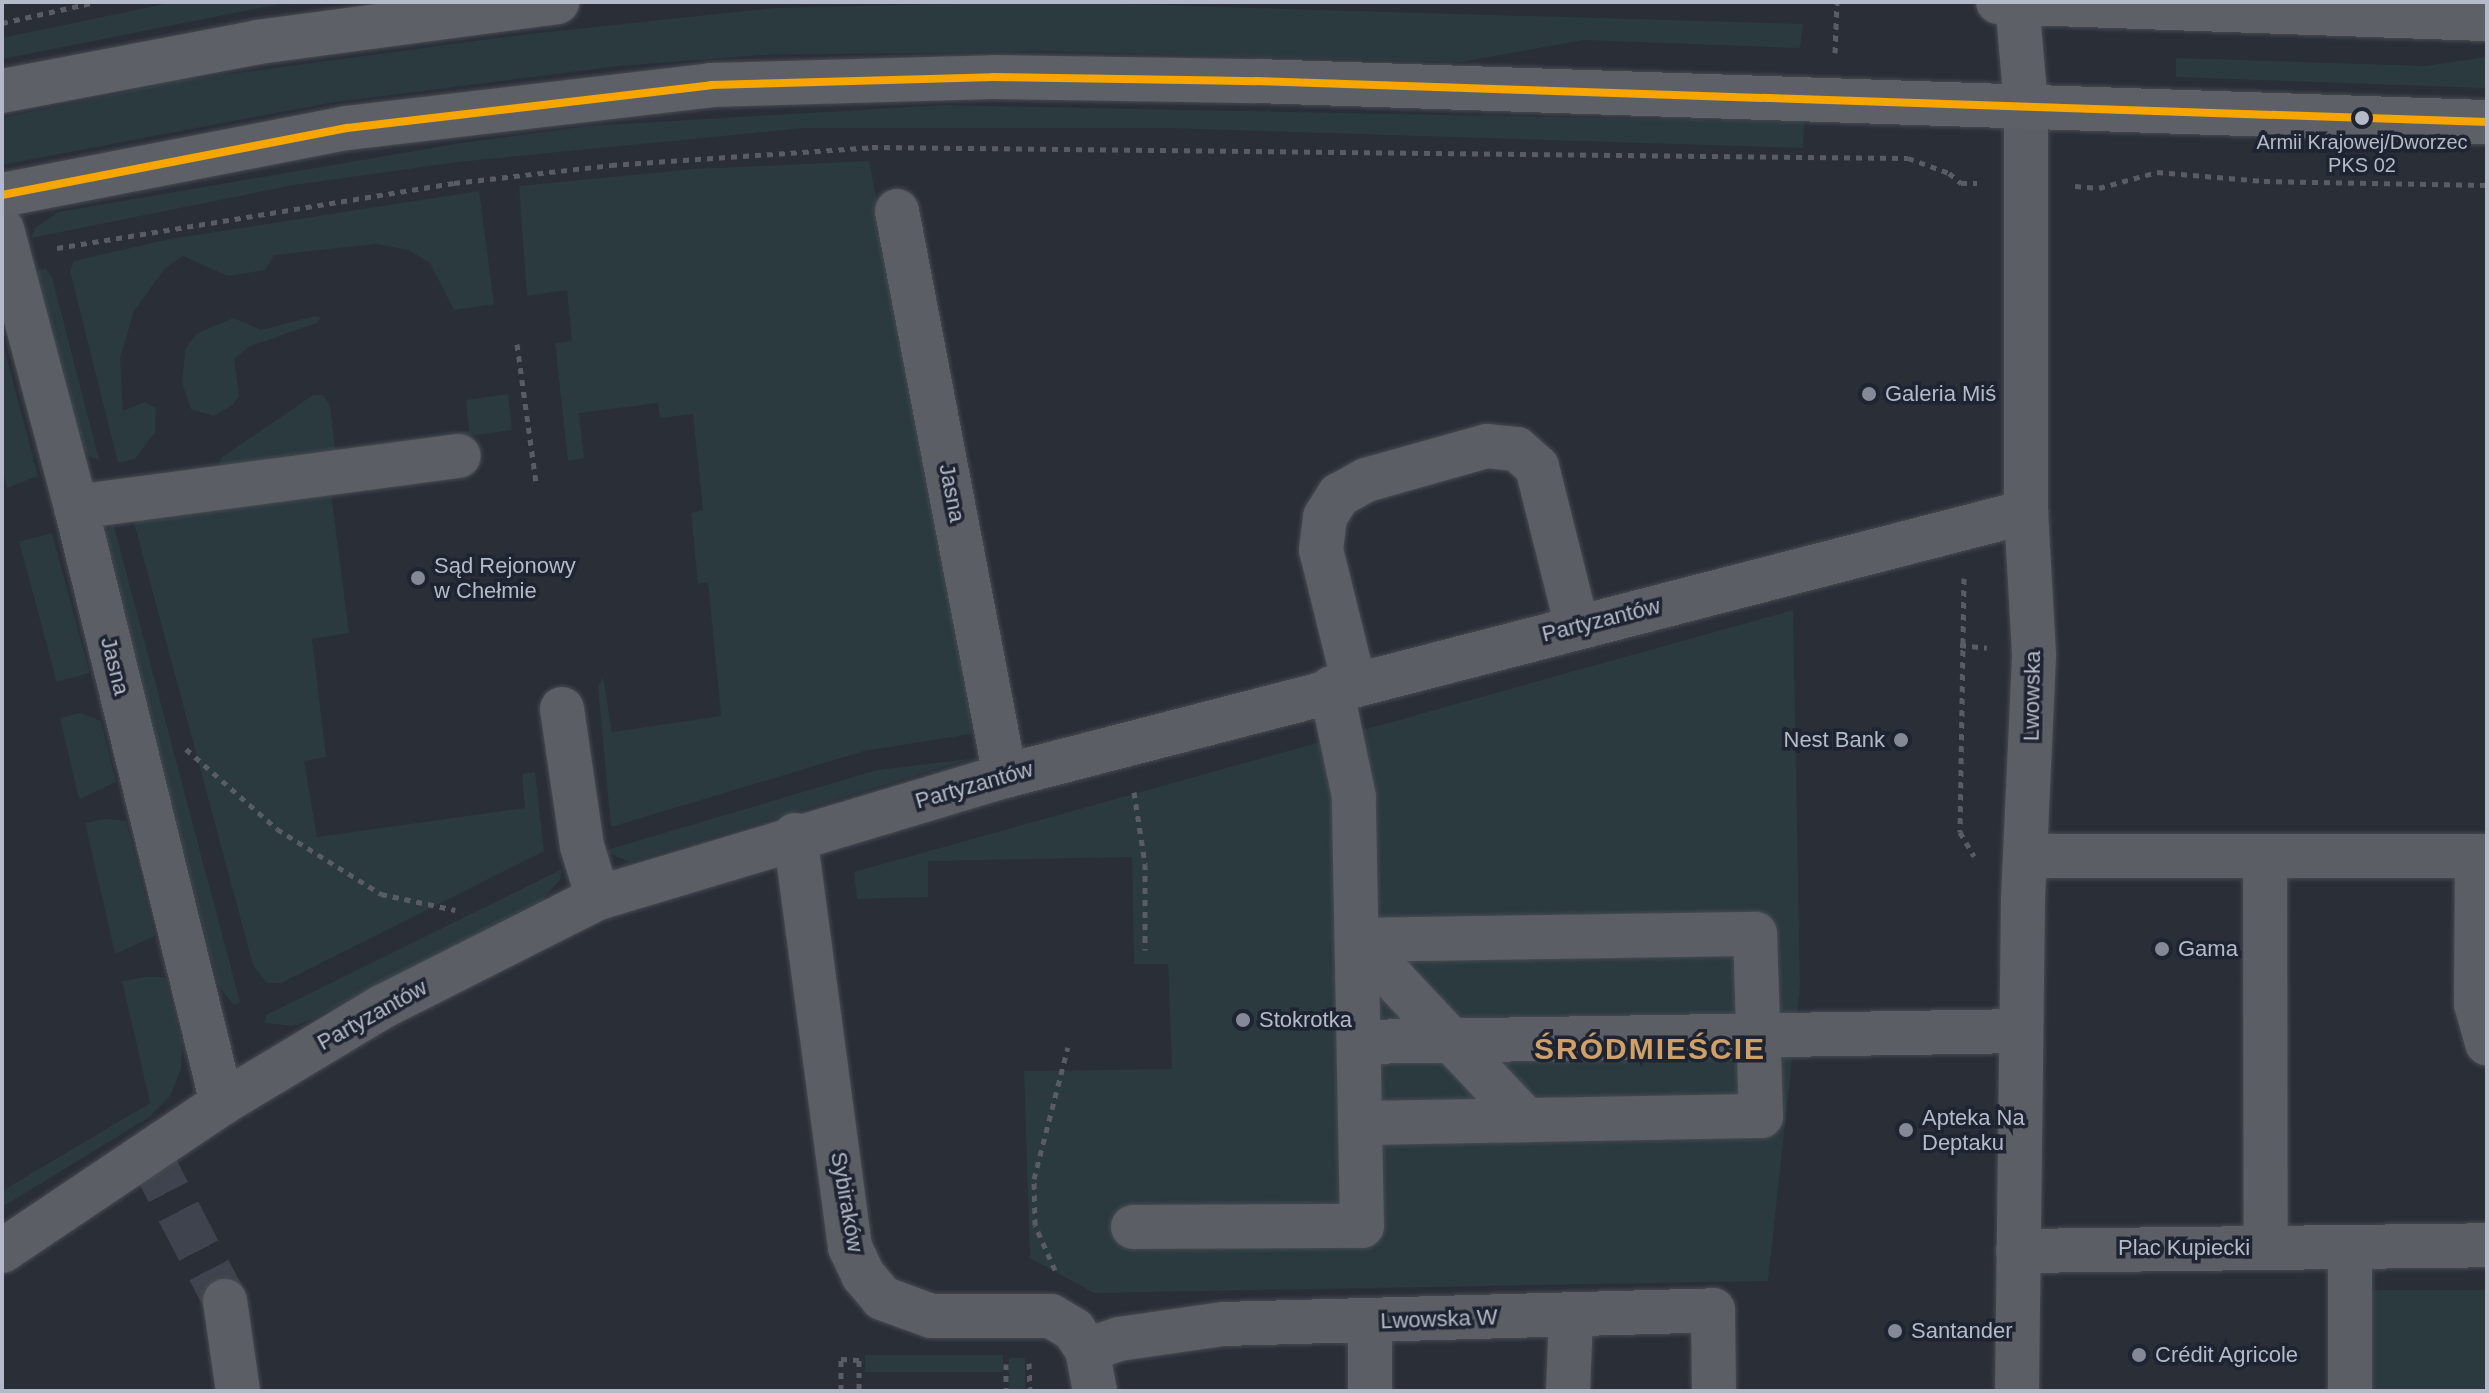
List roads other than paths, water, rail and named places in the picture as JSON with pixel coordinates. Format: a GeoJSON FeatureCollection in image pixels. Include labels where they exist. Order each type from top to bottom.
{"type":"FeatureCollection","features":[{"type":"Feature","properties":{"kind":"main road"},"geometry":{"type":"LineString","coordinates":[[2,91],[258,42],[557,2]]}},
{"type":"Feature","properties":{"kind":"main road"},"geometry":{"type":"LineString","coordinates":[[1998,2],[2487,19]]}},
{"type":"Feature","properties":{"kind":"main road","name":"Lwowska"},"geometry":{"type":"LineString","coordinates":[[2017,2],[2026,105]]}},
{"type":"Feature","properties":{"kind":"main road"},"geometry":{"type":"LineString","coordinates":[[2,195],[347,128],[711,85],[993,77],[2026,105],[2487,122]]}},
{"type":"Feature","properties":{"kind":"street","name":"Lwowska"},"geometry":{"type":"LineString","coordinates":[[2017,1391],[2021,1031],[2034,654],[2026,512],[2026,105]]}},
{"type":"Feature","properties":{"kind":"street","name":"Jasna"},"geometry":{"type":"LineString","coordinates":[[897,211],[1005,776]]}},
{"type":"Feature","properties":{"kind":"street","name":"Jasna"},"geometry":{"type":"LineString","coordinates":[[2,229],[76,507],[222,1103]]}},
{"type":"Feature","properties":{"kind":"street"},"geometry":{"type":"LineString","coordinates":[[1133,1227],[1362,1226],[1354,797],[1343,686],[1321,550],[1325,517],[1339,495],[1366,480],[1487,446],[1517,449],[1537,467],[1577,626]]}},
{"type":"Feature","properties":{"kind":"street"},"geometry":{"type":"LineString","coordinates":[[76,507],[459,456]]}},
{"type":"Feature","properties":{"kind":"street","name":"Partyzantów"},"geometry":{"type":"LineString","coordinates":[[2,1251],[222,1103],[382,1007],[598,898],[795,835],[1005,776],[1343,686],[2026,512]]}},
{"type":"Feature","properties":{"kind":"street"},"geometry":{"type":"LineString","coordinates":[[562,709],[582,846],[598,898]]}},
{"type":"Feature","properties":{"kind":"street","name":"Sybiraków"},"geometry":{"type":"LineString","coordinates":[[795,835],[850,1247],[863,1275],[882,1298],[931,1316],[1051,1316],[1074,1330],[1091,1370]]}},
{"type":"Feature","properties":{"kind":"street"},"geometry":{"type":"LineString","coordinates":[[2028,856],[2482,856],[2476,1004],[2487,1043]]}},
{"type":"Feature","properties":{"kind":"street"},"geometry":{"type":"LineString","coordinates":[[2265,856],[2266,1248]]}},
{"type":"Feature","properties":{"kind":"street"},"geometry":{"type":"LineString","coordinates":[[1357,940],[1755,934],[1761,1116],[1360,1123]]}},
{"type":"Feature","properties":{"kind":"street"},"geometry":{"type":"LineString","coordinates":[[1357,940],[1526,1120]]}},
{"type":"Feature","properties":{"kind":"street"},"geometry":{"type":"LineString","coordinates":[[1359,1042],[2021,1031]]}},
{"type":"Feature","properties":{"kind":"street","name":"Plac Kupiecki"},"geometry":{"type":"LineString","coordinates":[[2018,1251],[2487,1245]]}},
{"type":"Feature","properties":{"kind":"street"},"geometry":{"type":"LineString","coordinates":[[2350,1247],[2350,1391]]}},
{"type":"Feature","properties":{"kind":"street"},"geometry":{"type":"LineString","coordinates":[[225,1301],[238,1391]]}},
{"type":"Feature","properties":{"kind":"street","name":"Lwowska W"},"geometry":{"type":"LineString","coordinates":[[1091,1370],[1119,1339],[1223,1324],[1713,1310],[1714,1391]]}},
{"type":"Feature","properties":{"kind":"street"},"geometry":{"type":"LineString","coordinates":[[1568,1391],[1571,1315]]}},
{"type":"Feature","properties":{"kind":"street"},"geometry":{"type":"LineString","coordinates":[[1370,1321],[1370,1391]]}},
{"type":"Feature","properties":{"kind":"tunnel"},"geometry":{"type":"LineString","coordinates":[[148,1153],[225,1301]]}},
{"type":"Feature","properties":{"kind":"place","name":"Armii Krajowej/Dworzec PKS 02"},"geometry":{"type":"Point","coordinates":[2362,118]}},
{"type":"Feature","properties":{"kind":"place","name":"Galeria Miś"},"geometry":{"type":"Point","coordinates":[1869,394]}},
{"type":"Feature","properties":{"kind":"place","name":"Sąd Rejonowy w Chełmie"},"geometry":{"type":"Point","coordinates":[418,578]}},
{"type":"Feature","properties":{"kind":"place","name":"Nest Bank"},"geometry":{"type":"Point","coordinates":[1901,740]}},
{"type":"Feature","properties":{"kind":"place","name":"Gama"},"geometry":{"type":"Point","coordinates":[2162,949]}},
{"type":"Feature","properties":{"kind":"place","name":"Stokrotka"},"geometry":{"type":"Point","coordinates":[1243,1020]}},
{"type":"Feature","properties":{"kind":"place","name":"Apteka Na Deptaku"},"geometry":{"type":"Point","coordinates":[1906,1130]}},
{"type":"Feature","properties":{"kind":"place","name":"Santander"},"geometry":{"type":"Point","coordinates":[1895,1331]}},
{"type":"Feature","properties":{"kind":"place","name":"Crédit Agricole"},"geometry":{"type":"Point","coordinates":[2139,1355]}},
{"type":"Feature","properties":{"kind":"district","name":"ŚRÓDMIEŚCIE"},"geometry":{"type":"Point","coordinates":[1650,1049]}}]}
